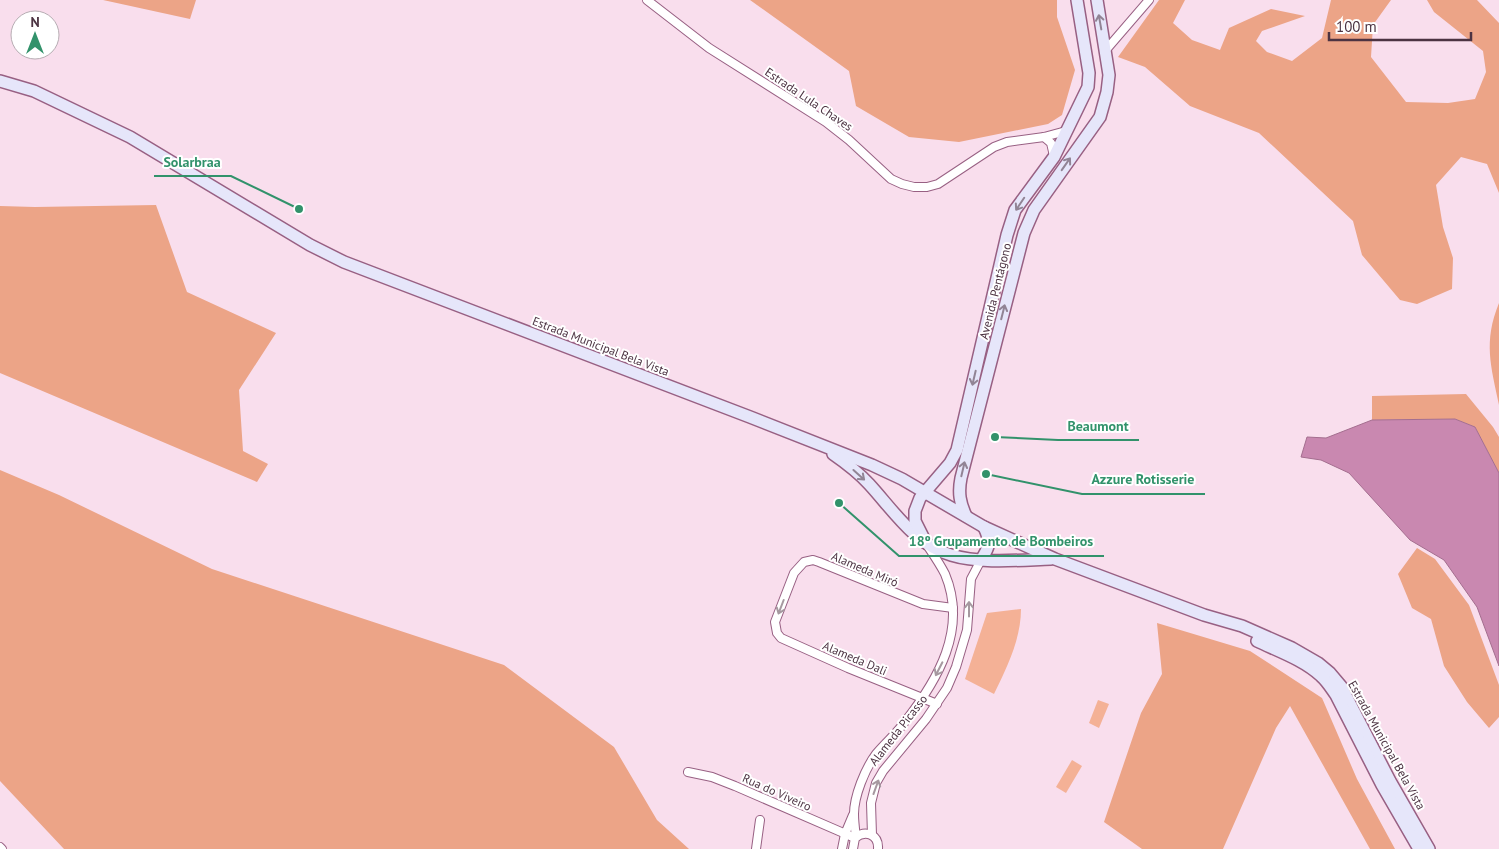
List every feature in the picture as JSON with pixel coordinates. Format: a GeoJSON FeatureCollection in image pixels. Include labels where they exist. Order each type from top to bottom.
{"type":"FeatureCollection","features":[{"type":"Feature","properties":{"kind":"main road"},"geometry":{"type":"LineString","coordinates":[[1077,0],[1089,73],[1088,87],[1090,92],[1097,96],[1104,95],[1107,92],[1109,75],[1097,0]]}},
{"type":"Feature","properties":{"kind":"main road"},"geometry":{"type":"LineString","coordinates":[[1089,73],[1101,69],[1109,75]]}},
{"type":"Feature","properties":{"kind":"main road","name":"Estrada Municipal Bela Vista"},"geometry":{"type":"LineString","coordinates":[[0,81],[34,92],[122,133],[310,245],[344,262],[889,472],[984,527],[1055,559],[1204,615],[1242,626],[1292,648],[1330,672],[1341,686],[1390,781],[1429,849]]}},
{"type":"Feature","properties":{"kind":"main road","name":"Avenida Pentágono"},"geometry":{"type":"LineString","coordinates":[[926,543],[914,515],[917,504],[950,463],[956,450],[1007,235],[1016,210],[1054,157],[1088,87]]}},
{"type":"Feature","properties":{"kind":"main road","name":"Avenida Pentágono"},"geometry":{"type":"LineString","coordinates":[[966,516],[960,502],[960,484],[1024,233],[1034,210],[1100,117],[1107,92]]}},
{"type":"Feature","properties":{"kind":"main road","name":"Alameda Picasso"},"geometry":{"type":"LineString","coordinates":[[821,445],[868,482],[894,513],[926,543],[950,555],[981,560],[1055,559]]}},
{"type":"Feature","properties":{"kind":"main road"},"geometry":{"type":"LineString","coordinates":[[981,560],[987,550],[990,538],[984,527]]}},
{"type":"Feature","properties":{"kind":"main road","name":"Estrada Municipal Bela Vista"},"geometry":{"type":"LineString","coordinates":[[1204,615],[1290,656],[1319,674],[1336,695],[1382,785],[1419,849]]}},
{"type":"Feature","properties":{"kind":"street","name":"Estrada Lula Chaves"},"geometry":{"type":"LineString","coordinates":[[648,0],[709,48],[826,122],[850,140],[892,179],[902,184],[914,187],[927,187],[938,184],[994,147],[1019,140],[1066,132]]}},
{"type":"Feature","properties":{"kind":"street"},"geometry":{"type":"LineString","coordinates":[[1105,51],[1149,0]]}},
{"type":"Feature","properties":{"kind":"street"},"geometry":{"type":"LineString","coordinates":[[1044,137],[1051,143],[1054,157]]}},
{"type":"Feature","properties":{"kind":"street","name":"Alameda Picasso"},"geometry":{"type":"LineString","coordinates":[[842,849],[861,784],[870,764],[904,724],[922,698],[938,672],[947,653],[952,636],[954,608],[949,586],[944,572],[926,543]]}},
{"type":"Feature","properties":{"kind":"street","name":"Alameda Miró"},"geometry":{"type":"LineString","coordinates":[[775,622],[794,573],[804,562],[813,560],[923,604],[954,608]]}},
{"type":"Feature","properties":{"kind":"street","name":"Alameda Picasso"},"geometry":{"type":"LineString","coordinates":[[878,849],[878,844],[873,835],[871,803],[876,783],[883,770],[910,740],[947,688],[963,648],[969,615],[970,586],[974,572],[981,560]]}},
{"type":"Feature","properties":{"kind":"street","name":"Alameda Dali"},"geometry":{"type":"LineString","coordinates":[[775,622],[777,633],[787,642],[937,704]]}},
{"type":"Feature","properties":{"kind":"street","name":"Rua do Viveiro"},"geometry":{"type":"LineString","coordinates":[[688,772],[712,776],[845,834],[856,837]]}},
{"type":"Feature","properties":{"kind":"street","name":"Alameda Picasso"},"geometry":{"type":"LineString","coordinates":[[853,849],[856,837],[854,813]]}},
{"type":"Feature","properties":{"kind":"street"},"geometry":{"type":"LineString","coordinates":[[756,849],[760,820]]}},
{"type":"Feature","properties":{"kind":"street"},"geometry":{"type":"LineString","coordinates":[[856,837],[865,833],[873,835],[885,849]]}},
{"type":"Feature","properties":{"kind":"shaded area"},"geometry":{"type":"Polygon","coordinates":[[[103,0],[196,0],[190,19],[103,0]]]}},
{"type":"Feature","properties":{"kind":"shaded area"},"geometry":{"type":"Polygon","coordinates":[[[750,0],[1057,0],[1057,17],[1075,70],[1062,115],[1048,124],[959,142],[909,137],[856,106],[849,71],[750,0]]]}},
{"type":"Feature","properties":{"kind":"shaded area"},"geometry":{"type":"Polygon","coordinates":[[[1159,0],[1185,0],[1173,23],[1192,40],[1220,50],[1229,28],[1271,9],[1305,16],[1262,31],[1256,41],[1267,52],[1292,61],[1322,38],[1331,0],[1391,0],[1373,25],[1371,57],[1406,102],[1448,103],[1475,99],[1486,72],[1483,51],[1434,12],[1427,0],[1477,0],[1499,23],[1499,193],[1487,164],[1461,157],[1436,185],[1443,227],[1453,258],[1452,289],[1417,304],[1400,300],[1362,255],[1353,221],[1259,133],[1190,106],[1145,67],[1118,57],[1159,0]]]}},
{"type":"Feature","properties":{"kind":"shaded area"},"geometry":{"type":"Polygon","coordinates":[[[156,205],[187,292],[276,333],[239,390],[243,451],[268,464],[257,482],[0,373],[0,206],[156,205]]]}},
{"type":"Feature","properties":{"kind":"shaded area"},"geometry":{"type":"Polygon","coordinates":[[[1499,303],[1499,405],[1491,366],[1490,342],[1494,317],[1499,303]]]}},
{"type":"Feature","properties":{"kind":"shaded area"},"geometry":{"type":"Polygon","coordinates":[[[1466,394],[1499,437],[1499,473],[1475,427],[1455,419],[1372,420],[1372,396],[1466,394]]]}},
{"type":"Feature","properties":{"kind":"shaded area"},"geometry":{"type":"Polygon","coordinates":[[[1455,419],[1475,427],[1499,473],[1499,666],[1477,607],[1444,560],[1410,540],[1349,473],[1321,460],[1301,457],[1307,437],[1326,438],[1372,420],[1455,419]]]}},
{"type":"Feature","properties":{"kind":"shaded area"},"geometry":{"type":"Polygon","coordinates":[[[0,470],[59,495],[212,569],[504,665],[614,747],[657,820],[689,849],[64,849],[0,781],[0,470]]]}},
{"type":"Feature","properties":{"kind":"shaded area"},"geometry":{"type":"Polygon","coordinates":[[[1417,548],[1435,559],[1469,605],[1499,685],[1499,717],[1489,728],[1467,702],[1444,666],[1431,619],[1412,608],[1398,574],[1417,548]]]}},
{"type":"Feature","properties":{"kind":"shaded area"},"geometry":{"type":"Polygon","coordinates":[[[1021,609],[1016,642],[994,694],[965,679],[987,613],[1021,609]]]}},
{"type":"Feature","properties":{"kind":"shaded area"},"geometry":{"type":"Polygon","coordinates":[[[1157,623],[1250,651],[1322,698],[1357,779],[1395,849],[1370,849],[1290,706],[1276,728],[1223,849],[1142,849],[1104,822],[1141,713],[1162,674],[1157,623]]]}},
{"type":"Feature","properties":{"kind":"shaded area"},"geometry":{"type":"Polygon","coordinates":[[[1098,700],[1109,704],[1099,728],[1089,723],[1098,700]]]}},
{"type":"Feature","properties":{"kind":"shaded area"},"geometry":{"type":"Polygon","coordinates":[[[1072,760],[1082,766],[1066,793],[1056,787],[1072,760]]]}},
{"type":"Feature","properties":{"kind":"place","name":"Solarbraa"},"geometry":{"type":"Point","coordinates":[299,209]}},
{"type":"Feature","properties":{"kind":"place","name":"Beaumont"},"geometry":{"type":"Point","coordinates":[995,437]}},
{"type":"Feature","properties":{"kind":"place","name":"Azzure Rotisserie"},"geometry":{"type":"Point","coordinates":[986,474]}},
{"type":"Feature","properties":{"kind":"place","name":"18º Grupamento de Bombeiros"},"geometry":{"type":"Point","coordinates":[839,503]}}]}
